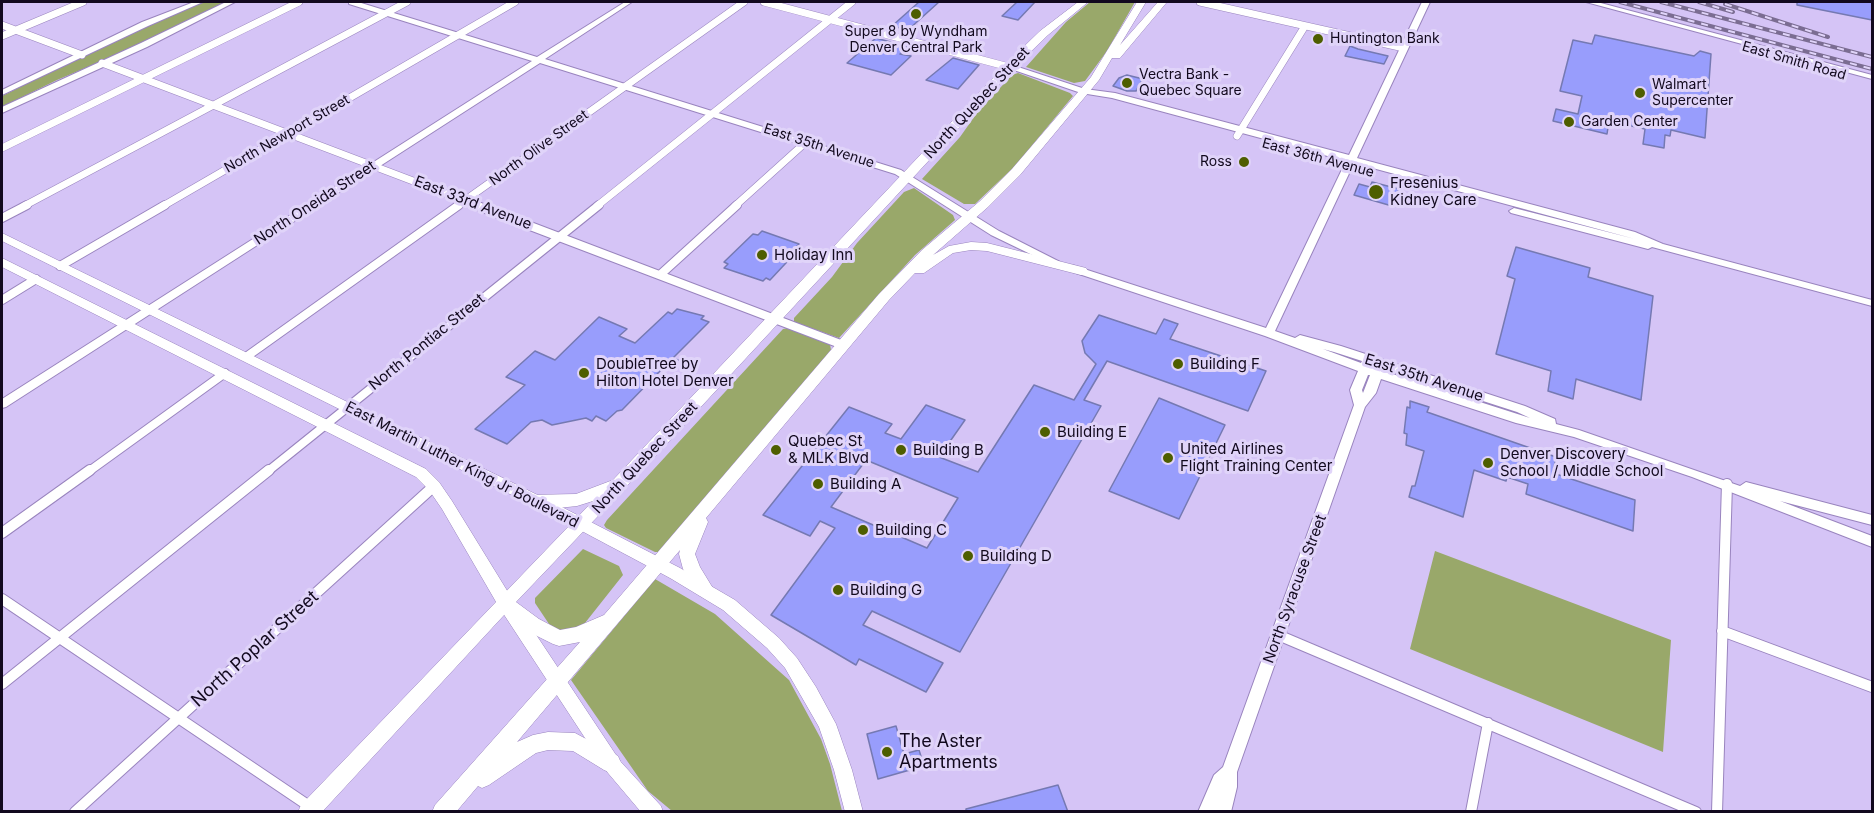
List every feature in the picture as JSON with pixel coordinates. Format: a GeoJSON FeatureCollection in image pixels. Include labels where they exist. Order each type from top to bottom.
{"type":"FeatureCollection","features":[{"type":"Feature","properties":{"kind":"main road"},"geometry":{"type":"LineString","coordinates":[[1031,44],[1039,31],[1068,2]]}},
{"type":"Feature","properties":{"kind":"main road","name":"North Quebec Street"},"geometry":{"type":"LineString","coordinates":[[310,810],[776,319],[1031,44],[1083,2]]}},
{"type":"Feature","properties":{"kind":"main road"},"geometry":{"type":"LineString","coordinates":[[1095,78],[1141,2]]}},
{"type":"Feature","properties":{"kind":"main road"},"geometry":{"type":"LineString","coordinates":[[442,812],[558,682],[896,284],[1016,172],[1162,2]]}},
{"type":"Feature","properties":{"kind":"main road","name":"East Martin Luther King Jr Boulevard"},"geometry":{"type":"LineString","coordinates":[[2,237],[536,500],[705,590],[751,621],[791,663],[827,723],[854,812]]}},
{"type":"Feature","properties":{"kind":"main road"},"geometry":{"type":"LineString","coordinates":[[896,284],[949,250],[971,246],[987,247],[1081,271]]}},
{"type":"Feature","properties":{"kind":"main road","name":"East Martin Luther King Jr Boulevard"},"geometry":{"type":"LineString","coordinates":[[2,262],[414,469],[434,486],[507,604],[611,763],[654,812]]}},
{"type":"Feature","properties":{"kind":"main road"},"geometry":{"type":"LineString","coordinates":[[536,500],[558,502],[577,500],[596,495],[623,480]]}},
{"type":"Feature","properties":{"kind":"main road"},"geometry":{"type":"LineString","coordinates":[[705,590],[692,569],[687,554],[709,503]]}},
{"type":"Feature","properties":{"kind":"main road"},"geometry":{"type":"LineString","coordinates":[[507,604],[533,625],[559,638],[578,634],[611,619]]}},
{"type":"Feature","properties":{"kind":"main road"},"geometry":{"type":"LineString","coordinates":[[462,791],[520,751],[541,742],[560,740],[575,742],[611,763]]}},
{"type":"Feature","properties":{"kind":"street"},"geometry":{"type":"LineString","coordinates":[[2,36],[83,2]]}},
{"type":"Feature","properties":{"kind":"street"},"geometry":{"type":"LineString","coordinates":[[2,93],[145,24],[199,2]]}},
{"type":"Feature","properties":{"kind":"street"},"geometry":{"type":"LineString","coordinates":[[2,110],[153,41],[231,2]]}},
{"type":"Feature","properties":{"kind":"street"},"geometry":{"type":"LineString","coordinates":[[2,148],[299,2]]}},
{"type":"Feature","properties":{"kind":"street","name":"East 35th Avenue"},"geometry":{"type":"LineString","coordinates":[[352,2],[806,142],[908,177],[969,217],[1032,252],[1081,271],[1372,366],[1521,410],[1575,433],[1727,484],[1872,542]]}},
{"type":"Feature","properties":{"kind":"street"},"geometry":{"type":"LineString","coordinates":[[2,218],[407,2]]}},
{"type":"Feature","properties":{"kind":"street","name":"North Newport Street"},"geometry":{"type":"LineString","coordinates":[[60,266],[515,2]]}},
{"type":"Feature","properties":{"kind":"street","name":"North Oneida Street"},"geometry":{"type":"LineString","coordinates":[[2,404],[629,2]]}},
{"type":"Feature","properties":{"kind":"street","name":"North Olive Street"},"geometry":{"type":"LineString","coordinates":[[246,357],[744,2]]}},
{"type":"Feature","properties":{"kind":"street","name":"East 36th Avenue"},"geometry":{"type":"LineString","coordinates":[[764,2],[1009,67],[1084,91],[1107,101],[1350,163],[1629,243],[1659,246],[1872,303]]}},
{"type":"Feature","properties":{"kind":"street","name":"North Pontiac Street"},"geometry":{"type":"LineString","coordinates":[[2,684],[852,2]]}},
{"type":"Feature","properties":{"kind":"street"},"geometry":{"type":"LineString","coordinates":[[1200,2],[1404,48]]}},
{"type":"Feature","properties":{"kind":"street"},"geometry":{"type":"LineString","coordinates":[[1269,333],[1426,2]]}},
{"type":"Feature","properties":{"kind":"street","name":"East Smith Road"},"geometry":{"type":"LineString","coordinates":[[1590,2],[1872,77]]}},
{"type":"Feature","properties":{"kind":"street"},"geometry":{"type":"LineString","coordinates":[[2,25],[82,55]]}},
{"type":"Feature","properties":{"kind":"street"},"geometry":{"type":"LineString","coordinates":[[1239,133],[1305,26]]}},
{"type":"Feature","properties":{"kind":"street","name":"East Smith Road"},"geometry":{"type":"LineString","coordinates":[[1717,36],[1796,63],[1872,83]]}},
{"type":"Feature","properties":{"kind":"street","name":"East 33rd Avenue"},"geometry":{"type":"LineString","coordinates":[[102,63],[843,345]]}},
{"type":"Feature","properties":{"kind":"street"},"geometry":{"type":"LineString","coordinates":[[661,274],[806,142]]}},
{"type":"Feature","properties":{"kind":"street"},"geometry":{"type":"LineString","coordinates":[[2,300],[36,279]]}},
{"type":"Feature","properties":{"kind":"street","name":"North Syracuse Street"},"geometry":{"type":"LineString","coordinates":[[1223,812],[1229,787],[1229,772],[1360,405],[1370,393],[1372,366]]}},
{"type":"Feature","properties":{"kind":"street"},"geometry":{"type":"LineString","coordinates":[[2,533],[225,373]]}},
{"type":"Feature","properties":{"kind":"street"},"geometry":{"type":"LineString","coordinates":[[1717,812],[1727,484]]}},
{"type":"Feature","properties":{"kind":"street","name":"East 35th Avenue"},"geometry":{"type":"LineString","coordinates":[[1727,484],[1763,491],[1872,520]]}},
{"type":"Feature","properties":{"kind":"street","name":"North Poplar Street"},"geometry":{"type":"LineString","coordinates":[[75,812],[434,486]]}},
{"type":"Feature","properties":{"kind":"street"},"geometry":{"type":"LineString","coordinates":[[2,599],[310,810]]}},
{"type":"Feature","properties":{"kind":"street"},"geometry":{"type":"LineString","coordinates":[[1722,631],[1872,687]]}},
{"type":"Feature","properties":{"kind":"street"},"geometry":{"type":"LineString","coordinates":[[1278,634],[1696,812]]}},
{"type":"Feature","properties":{"kind":"street"},"geometry":{"type":"LineString","coordinates":[[1471,812],[1488,723]]}},
{"type":"Feature","properties":{"kind":"street","name":"North Syracuse Street"},"geometry":{"type":"LineString","coordinates":[[1206,812],[1220,781],[1229,772]]}},
{"type":"Feature","properties":{"kind":"green space"},"geometry":{"type":"Polygon","coordinates":[[[203,2],[226,2],[135,47],[57,80],[2,107],[2,96],[127,34],[203,2]]]}},
{"type":"Feature","properties":{"kind":"green space"},"geometry":{"type":"Polygon","coordinates":[[[1090,2],[1135,2],[1107,51],[1085,81],[1074,83],[1026,67],[1066,22],[1090,2]]]}},
{"type":"Feature","properties":{"kind":"green space"},"geometry":{"type":"Polygon","coordinates":[[[1018,73],[1073,96],[1015,166],[975,204],[964,204],[922,179],[960,137],[977,113],[1012,75],[1018,73]]]}},
{"type":"Feature","properties":{"kind":"green space"},"geometry":{"type":"Polygon","coordinates":[[[914,188],[953,215],[955,220],[915,255],[839,338],[794,322],[794,318],[832,277],[857,243],[904,192],[914,188]]]}},
{"type":"Feature","properties":{"kind":"green space"},"geometry":{"type":"Polygon","coordinates":[[[788,328],[830,344],[831,350],[658,552],[606,528],[604,525],[607,520],[783,329],[788,328]]]}},
{"type":"Feature","properties":{"kind":"green space"},"geometry":{"type":"Polygon","coordinates":[[[583,549],[619,566],[623,575],[585,623],[579,627],[560,631],[551,627],[535,603],[535,598],[583,549]]]}},
{"type":"Feature","properties":{"kind":"green space"},"geometry":{"type":"Polygon","coordinates":[[[1435,551],[1671,640],[1663,752],[1410,649],[1435,551]]]}},
{"type":"Feature","properties":{"kind":"green space"},"geometry":{"type":"Polygon","coordinates":[[[655,579],[715,614],[789,680],[821,739],[842,811],[672,811],[648,791],[571,680],[655,579]]]}},
{"type":"Feature","properties":{"kind":"building","name":"Super 8 by Wyndham Denver Central Park"},"geometry":{"type":"Polygon","coordinates":[[[919,2],[939,2],[908,30],[892,26],[919,2]]]}},
{"type":"Feature","properties":{"kind":"building"},"geometry":{"type":"Polygon","coordinates":[[[1017,2],[1035,2],[1018,20],[1002,16],[1017,2]]]}},
{"type":"Feature","properties":{"kind":"building"},"geometry":{"type":"Polygon","coordinates":[[[1797,2],[1872,2],[1872,20],[1797,5],[1797,2]]]}},
{"type":"Feature","properties":{"kind":"building","name":"Walmart Supercenter"},"geometry":{"type":"Polygon","coordinates":[[[1595,35],[1694,56],[1700,51],[1711,54],[1705,138],[1671,130],[1670,136],[1665,135],[1664,148],[1643,144],[1645,129],[1609,121],[1607,134],[1553,121],[1556,109],[1578,114],[1582,96],[1560,91],[1573,40],[1592,44],[1595,35]]]}},
{"type":"Feature","properties":{"kind":"building"},"geometry":{"type":"Polygon","coordinates":[[[876,38],[908,47],[900,54],[911,56],[891,75],[847,63],[876,38]]]}},
{"type":"Feature","properties":{"kind":"building"},"geometry":{"type":"Polygon","coordinates":[[[1350,46],[1388,56],[1384,64],[1345,56],[1350,46]]]}},
{"type":"Feature","properties":{"kind":"building"},"geometry":{"type":"Polygon","coordinates":[[[953,58],[979,65],[958,89],[926,80],[953,58]]]}},
{"type":"Feature","properties":{"kind":"building","name":"Vectra Bank - Quebec Square"},"geometry":{"type":"Polygon","coordinates":[[[1127,75],[1143,79],[1136,91],[1127,91],[1113,86],[1119,78],[1127,75]]]}},
{"type":"Feature","properties":{"kind":"building","name":"Fresenius Kidney Care"},"geometry":{"type":"Polygon","coordinates":[[[1372,182],[1399,189],[1392,206],[1354,195],[1359,184],[1370,187],[1372,182]]]}},
{"type":"Feature","properties":{"kind":"building","name":"Holiday Inn"},"geometry":{"type":"Polygon","coordinates":[[[762,231],[799,244],[796,247],[800,248],[770,280],[766,278],[763,281],[724,268],[728,264],[724,262],[753,234],[758,235],[762,231]]]}},
{"type":"Feature","properties":{"kind":"building"},"geometry":{"type":"Polygon","coordinates":[[[1516,247],[1590,268],[1588,277],[1653,296],[1641,400],[1576,379],[1573,399],[1548,391],[1551,371],[1496,354],[1515,279],[1507,276],[1516,247]]]}},
{"type":"Feature","properties":{"kind":"building","name":"DoubleTree by Hilton Hotel Denver"},"geometry":{"type":"Polygon","coordinates":[[[677,309],[704,316],[701,319],[709,322],[673,358],[678,360],[667,370],[663,368],[622,410],[617,411],[606,421],[596,416],[592,421],[586,418],[552,425],[542,420],[531,422],[507,444],[475,429],[525,385],[506,377],[535,351],[555,360],[599,317],[627,329],[619,336],[635,343],[668,312],[672,314],[677,309]]]}},
{"type":"Feature","properties":{"kind":"building"},"geometry":{"type":"Polygon","coordinates":[[[1099,315],[1156,334],[1164,319],[1178,324],[1170,339],[1266,371],[1248,411],[1107,361],[1084,400],[1101,406],[960,652],[872,611],[863,625],[943,663],[926,692],[859,659],[856,665],[771,615],[835,528],[820,521],[810,536],[763,515],[849,407],[892,424],[885,433],[901,439],[926,405],[965,420],[939,457],[978,472],[1034,385],[1074,400],[1096,364],[1085,353],[1082,341],[1099,315]],[[866,460],[831,507],[927,548],[958,498],[866,460]]]}},
{"type":"Feature","properties":{"kind":"building","name":"United Airlines Flight Training Center"},"geometry":{"type":"Polygon","coordinates":[[[1159,398],[1225,425],[1179,519],[1109,491],[1159,398]]]}},
{"type":"Feature","properties":{"kind":"building","name":"Denver Discovery School / Middle School"},"geometry":{"type":"Polygon","coordinates":[[[1410,401],[1429,407],[1427,412],[1556,457],[1553,473],[1635,500],[1633,531],[1526,494],[1528,484],[1507,477],[1506,481],[1474,470],[1463,517],[1409,497],[1412,486],[1415,486],[1424,451],[1406,445],[1407,434],[1404,433],[1407,407],[1410,408],[1410,401]]]}},
{"type":"Feature","properties":{"kind":"building","name":"The Aster Apartments"},"geometry":{"type":"Polygon","coordinates":[[[896,726],[904,754],[919,750],[924,766],[878,779],[867,734],[896,726]]]}},
{"type":"Feature","properties":{"kind":"building","name":"The Aster Apartments"},"geometry":{"type":"Polygon","coordinates":[[[1058,785],[1068,812],[966,812],[966,809],[1058,785]]]}},
{"type":"Feature","properties":{"kind":"railway"},"geometry":{"type":"LineString","coordinates":[[1620,2],[1872,69]]}},
{"type":"Feature","properties":{"kind":"railway"},"geometry":{"type":"LineString","coordinates":[[1661,2],[1872,57]]}},
{"type":"Feature","properties":{"kind":"railway"},"geometry":{"type":"LineString","coordinates":[[1699,2],[1733,12]]}},
{"type":"Feature","properties":{"kind":"railway"},"geometry":{"type":"LineString","coordinates":[[1725,4],[1828,37]]}},
{"type":"Feature","properties":{"kind":"place","name":"Super 8 by Wyndham Denver Central Park"},"geometry":{"type":"Point","coordinates":[916,14]}},
{"type":"Feature","properties":{"kind":"place","name":"Huntington Bank"},"geometry":{"type":"Point","coordinates":[1318,39]}},
{"type":"Feature","properties":{"kind":"place","name":"Vectra Bank - Quebec Square"},"geometry":{"type":"Point","coordinates":[1127,83]}},
{"type":"Feature","properties":{"kind":"place","name":"Walmart Supercenter"},"geometry":{"type":"Point","coordinates":[1640,93]}},
{"type":"Feature","properties":{"kind":"place","name":"Garden Center"},"geometry":{"type":"Point","coordinates":[1569,122]}},
{"type":"Feature","properties":{"kind":"place","name":"Ross"},"geometry":{"type":"Point","coordinates":[1244,162]}},
{"type":"Feature","properties":{"kind":"place","name":"Fresenius Kidney Care"},"geometry":{"type":"Point","coordinates":[1376,192]}},
{"type":"Feature","properties":{"kind":"place","name":"Holiday Inn"},"geometry":{"type":"Point","coordinates":[762,255]}},
{"type":"Feature","properties":{"kind":"place","name":"Building F"},"geometry":{"type":"Point","coordinates":[1178,364]}},
{"type":"Feature","properties":{"kind":"place","name":"DoubleTree by Hilton Hotel Denver"},"geometry":{"type":"Point","coordinates":[584,373]}},
{"type":"Feature","properties":{"kind":"place","name":"Building E"},"geometry":{"type":"Point","coordinates":[1045,432]}},
{"type":"Feature","properties":{"kind":"place","name":"Quebec St & MLK Blvd"},"geometry":{"type":"Point","coordinates":[776,450]}},
{"type":"Feature","properties":{"kind":"place","name":"Building B"},"geometry":{"type":"Point","coordinates":[901,450]}},
{"type":"Feature","properties":{"kind":"place","name":"United Airlines Flight Training Center"},"geometry":{"type":"Point","coordinates":[1168,458]}},
{"type":"Feature","properties":{"kind":"place","name":"Denver Discovery School / Middle School"},"geometry":{"type":"Point","coordinates":[1488,463]}},
{"type":"Feature","properties":{"kind":"place","name":"Building A"},"geometry":{"type":"Point","coordinates":[818,484]}},
{"type":"Feature","properties":{"kind":"place","name":"Building C"},"geometry":{"type":"Point","coordinates":[863,530]}},
{"type":"Feature","properties":{"kind":"place","name":"Building D"},"geometry":{"type":"Point","coordinates":[968,556]}},
{"type":"Feature","properties":{"kind":"place","name":"Building G"},"geometry":{"type":"Point","coordinates":[838,590]}},
{"type":"Feature","properties":{"kind":"place","name":"The Aster Apartments"},"geometry":{"type":"Point","coordinates":[887,752]}}]}
